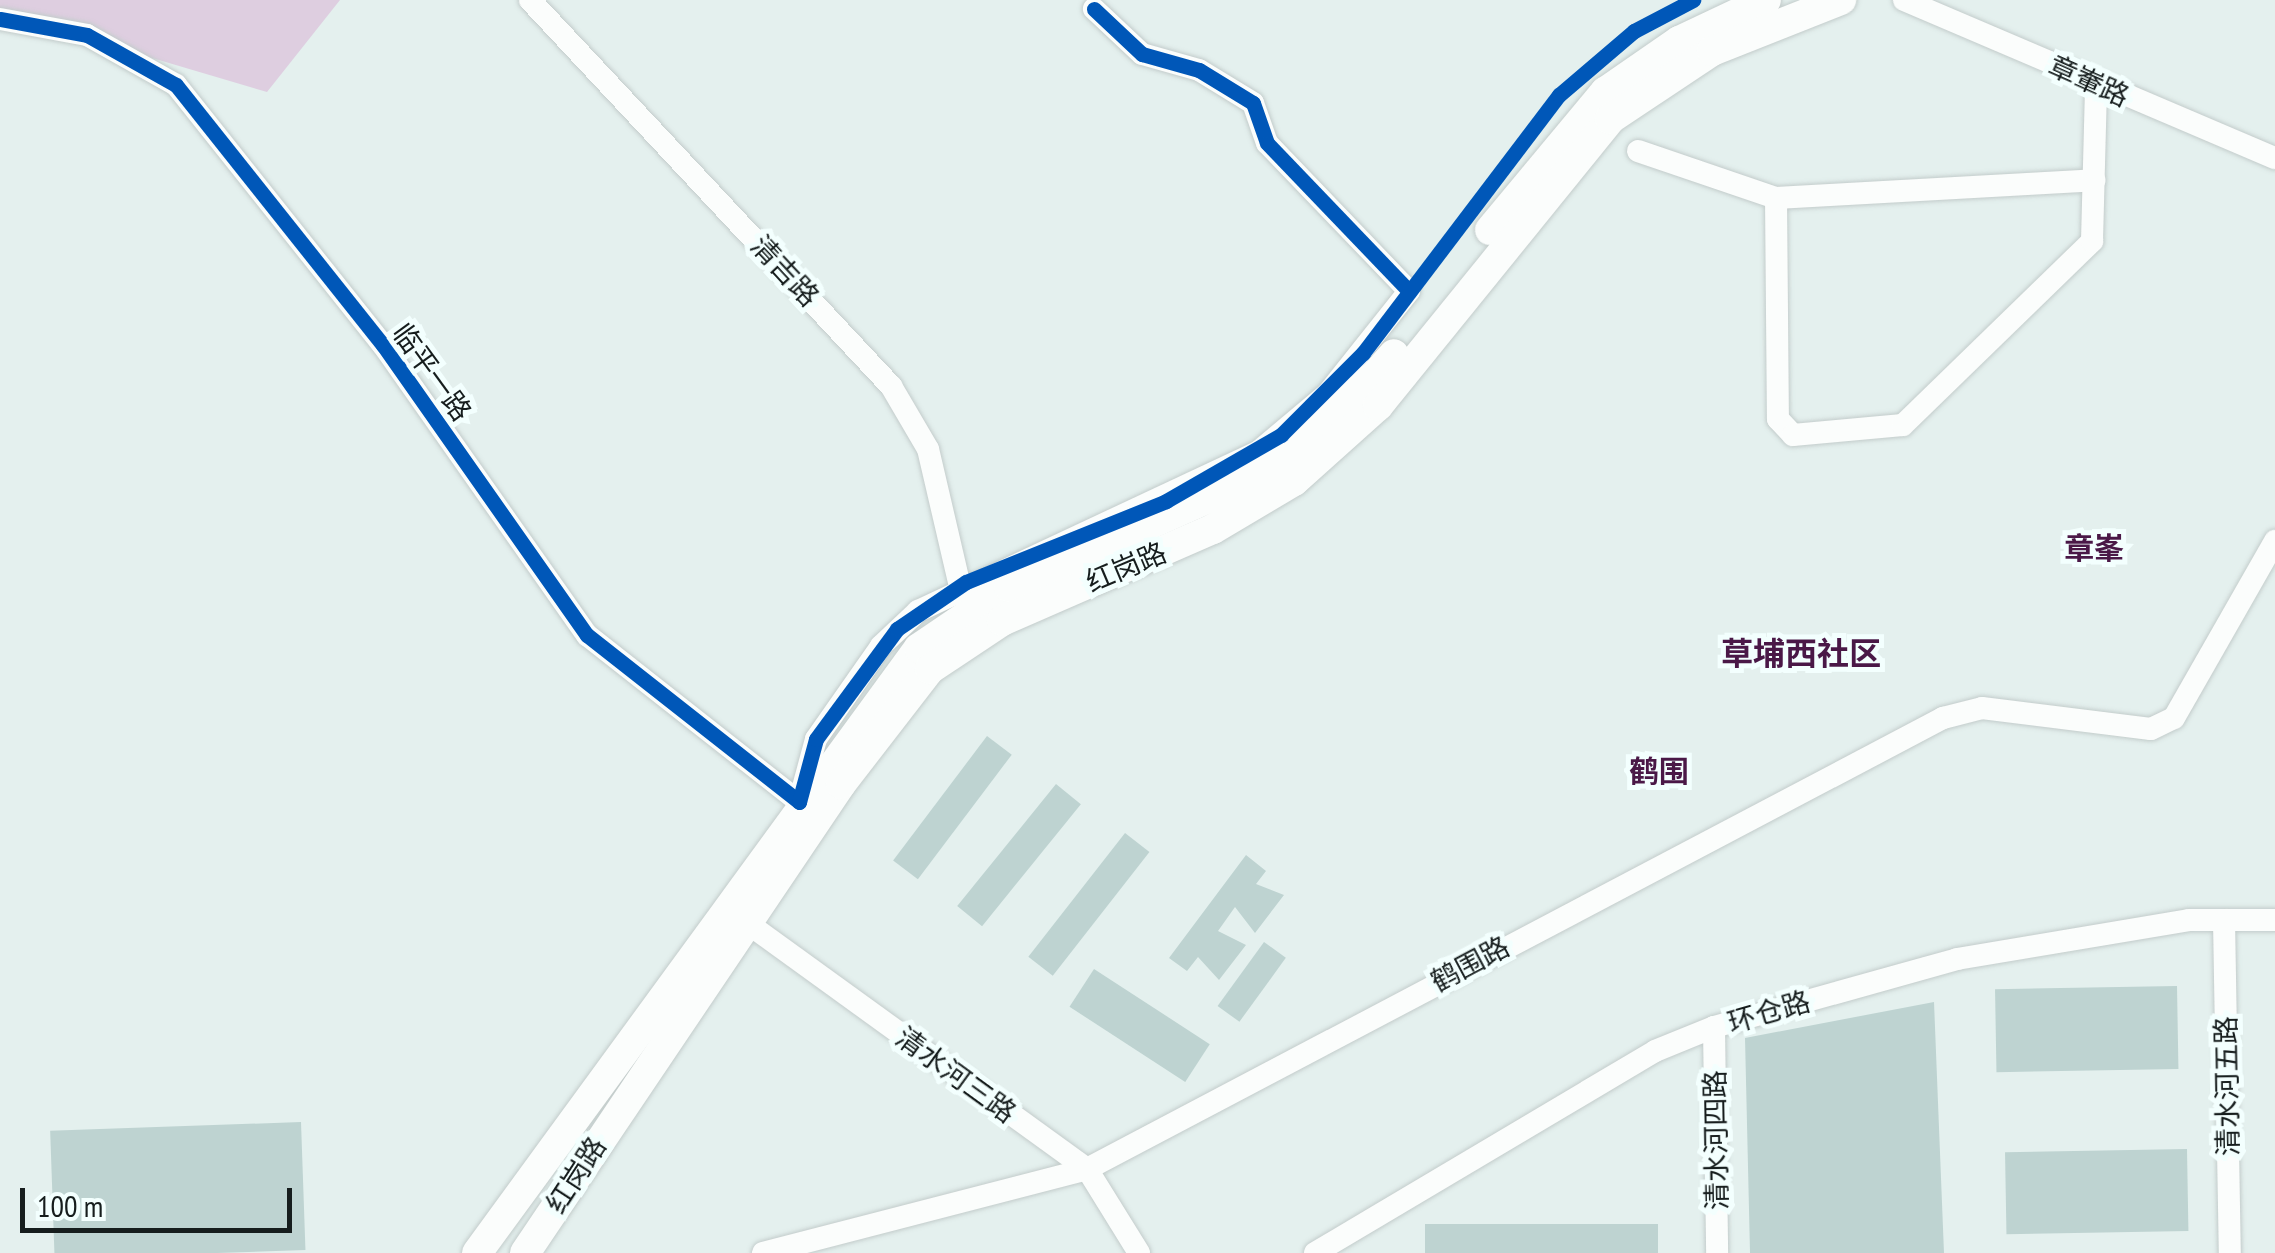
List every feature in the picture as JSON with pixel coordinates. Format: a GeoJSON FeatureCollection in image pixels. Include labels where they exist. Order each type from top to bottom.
{"type":"FeatureCollection","features":[{"type":"Feature","properties":{"kind":"main road","name":"红岗路"},"geometry":{"type":"LineString","coordinates":[[477,1253],[890,678],[952,620],[1009,586],[1199,508],[1321,430],[1386,364],[1605,92],[1679,41],[1764,0]]}},
{"type":"Feature","properties":{"kind":"main road","name":"红岗路"},"geometry":{"type":"LineString","coordinates":[[529,1246],[746,922],[893,712],[945,656],[1294,481],[1378,406],[1610,119],[1712,51],[1841,0]]}},
{"type":"Feature","properties":{"kind":"main road"},"geometry":{"type":"LineString","coordinates":[[505,1214],[530,1215],[529,1246]]}},
{"type":"Feature","properties":{"kind":"street","name":"清吉路"},"geometry":{"type":"LineString","coordinates":[[530,0],[890,386],[928,449],[960,587]]}},
{"type":"Feature","properties":{"kind":"street","name":"章輋路"},"geometry":{"type":"LineString","coordinates":[[1904,0],[2275,158]]}},
{"type":"Feature","properties":{"kind":"street"},"geometry":{"type":"LineString","coordinates":[[799,802],[810,753],[863,669],[918,611],[960,587],[1258,452],[1328,393],[1409,291],[1267,143],[1254,103],[1199,70],[1142,54],[1094,9]]}},
{"type":"Feature","properties":{"kind":"street","name":"临平一路"},"geometry":{"type":"LineString","coordinates":[[0,19],[87,35],[176,85],[383,345],[587,635],[799,802]]}},
{"type":"Feature","properties":{"kind":"street"},"geometry":{"type":"LineString","coordinates":[[1776,198],[1778,419],[1793,435],[1903,425],[2092,241],[2096,84]]}},
{"type":"Feature","properties":{"kind":"street"},"geometry":{"type":"LineString","coordinates":[[1638,151],[1776,198],[2094,180]]}},
{"type":"Feature","properties":{"kind":"street","name":"鹤围路"},"geometry":{"type":"LineString","coordinates":[[763,1253],[1087,1169],[1943,718],[2001,709],[2129,732],[2174,718],[2275,541]]}},
{"type":"Feature","properties":{"kind":"street","name":"环仓路"},"geometry":{"type":"LineString","coordinates":[[1316,1253],[1655,1050],[1714,1027],[1957,959],[2224,920],[2275,920]]}},
{"type":"Feature","properties":{"kind":"street","name":"清水河五路"},"geometry":{"type":"LineString","coordinates":[[2224,920],[2230,1253]]}},
{"type":"Feature","properties":{"kind":"street","name":"清水河三路"},"geometry":{"type":"LineString","coordinates":[[746,922],[1087,1169],[1139,1253]]}},
{"type":"Feature","properties":{"kind":"street","name":"清水河四路"},"geometry":{"type":"LineString","coordinates":[[1714,1027],[1717,1253]]}},
{"type":"Feature","properties":{"kind":"shaded area"},"geometry":{"type":"Polygon","coordinates":[[[0,0],[340,0],[267,92],[0,13],[0,0]]]}},
{"type":"Feature","properties":{"kind":"building"},"geometry":{"type":"Polygon","coordinates":[[[987,736],[1012,755],[918,879],[893,861],[987,736]]]}},
{"type":"Feature","properties":{"kind":"building"},"geometry":{"type":"Polygon","coordinates":[[[1056,784],[1081,804],[982,926],[957,906],[1056,784]]]}},
{"type":"Feature","properties":{"kind":"building"},"geometry":{"type":"Polygon","coordinates":[[[1125,833],[1149,852],[1053,976],[1028,957],[1125,833]]]}},
{"type":"Feature","properties":{"kind":"building"},"geometry":{"type":"Polygon","coordinates":[[[1246,855],[1266,871],[1256,884],[1284,895],[1255,933],[1235,907],[1218,931],[1246,945],[1219,980],[1198,957],[1187,971],[1169,958],[1246,855]]]}},
{"type":"Feature","properties":{"kind":"building"},"geometry":{"type":"Polygon","coordinates":[[[1264,942],[1286,958],[1239,1022],[1218,1006],[1264,942]]]}},
{"type":"Feature","properties":{"kind":"building"},"geometry":{"type":"Polygon","coordinates":[[[1094,969],[1210,1044],[1185,1082],[1069,1007],[1094,969]]]}},
{"type":"Feature","properties":{"kind":"building"},"geometry":{"type":"Polygon","coordinates":[[[2177,986],[2178,1069],[1996,1072],[1995,989],[2177,986]]]}},
{"type":"Feature","properties":{"kind":"building"},"geometry":{"type":"Polygon","coordinates":[[[1934,1002],[1944,1253],[1750,1253],[1745,1038],[1934,1002]]]}},
{"type":"Feature","properties":{"kind":"building"},"geometry":{"type":"Polygon","coordinates":[[[301,1122],[305,1250],[54,1253],[50,1131],[301,1122]]]}},
{"type":"Feature","properties":{"kind":"building"},"geometry":{"type":"Polygon","coordinates":[[[2187,1149],[2188,1231],[2006,1234],[2005,1152],[2187,1149]]]}},
{"type":"Feature","properties":{"kind":"building"},"geometry":{"type":"Polygon","coordinates":[[[1425,1224],[1658,1224],[1658,1253],[1425,1253],[1425,1224]]]}},
{"type":"Feature","properties":{"kind":"cycle path"},"geometry":{"type":"LineString","coordinates":[[0,19],[87,35],[176,85],[383,345],[587,635],[799,802],[816,739],[897,629],[966,582],[1166,501],[1281,435],[1363,353],[1559,95],[1634,31],[1693,0]]}},
{"type":"Feature","properties":{"kind":"cycle path"},"geometry":{"type":"LineString","coordinates":[[1094,9],[1142,54],[1199,70],[1253,103],[1267,143],[1409,291]]}},
{"type":"Feature","properties":{"kind":"district","name":"章峯"},"geometry":{"type":"Point","coordinates":[2094,548]}},
{"type":"Feature","properties":{"kind":"district","name":"草埔西社区"},"geometry":{"type":"Point","coordinates":[1801,653]}},
{"type":"Feature","properties":{"kind":"district","name":"鹤围"},"geometry":{"type":"Point","coordinates":[1659,771]}}]}
